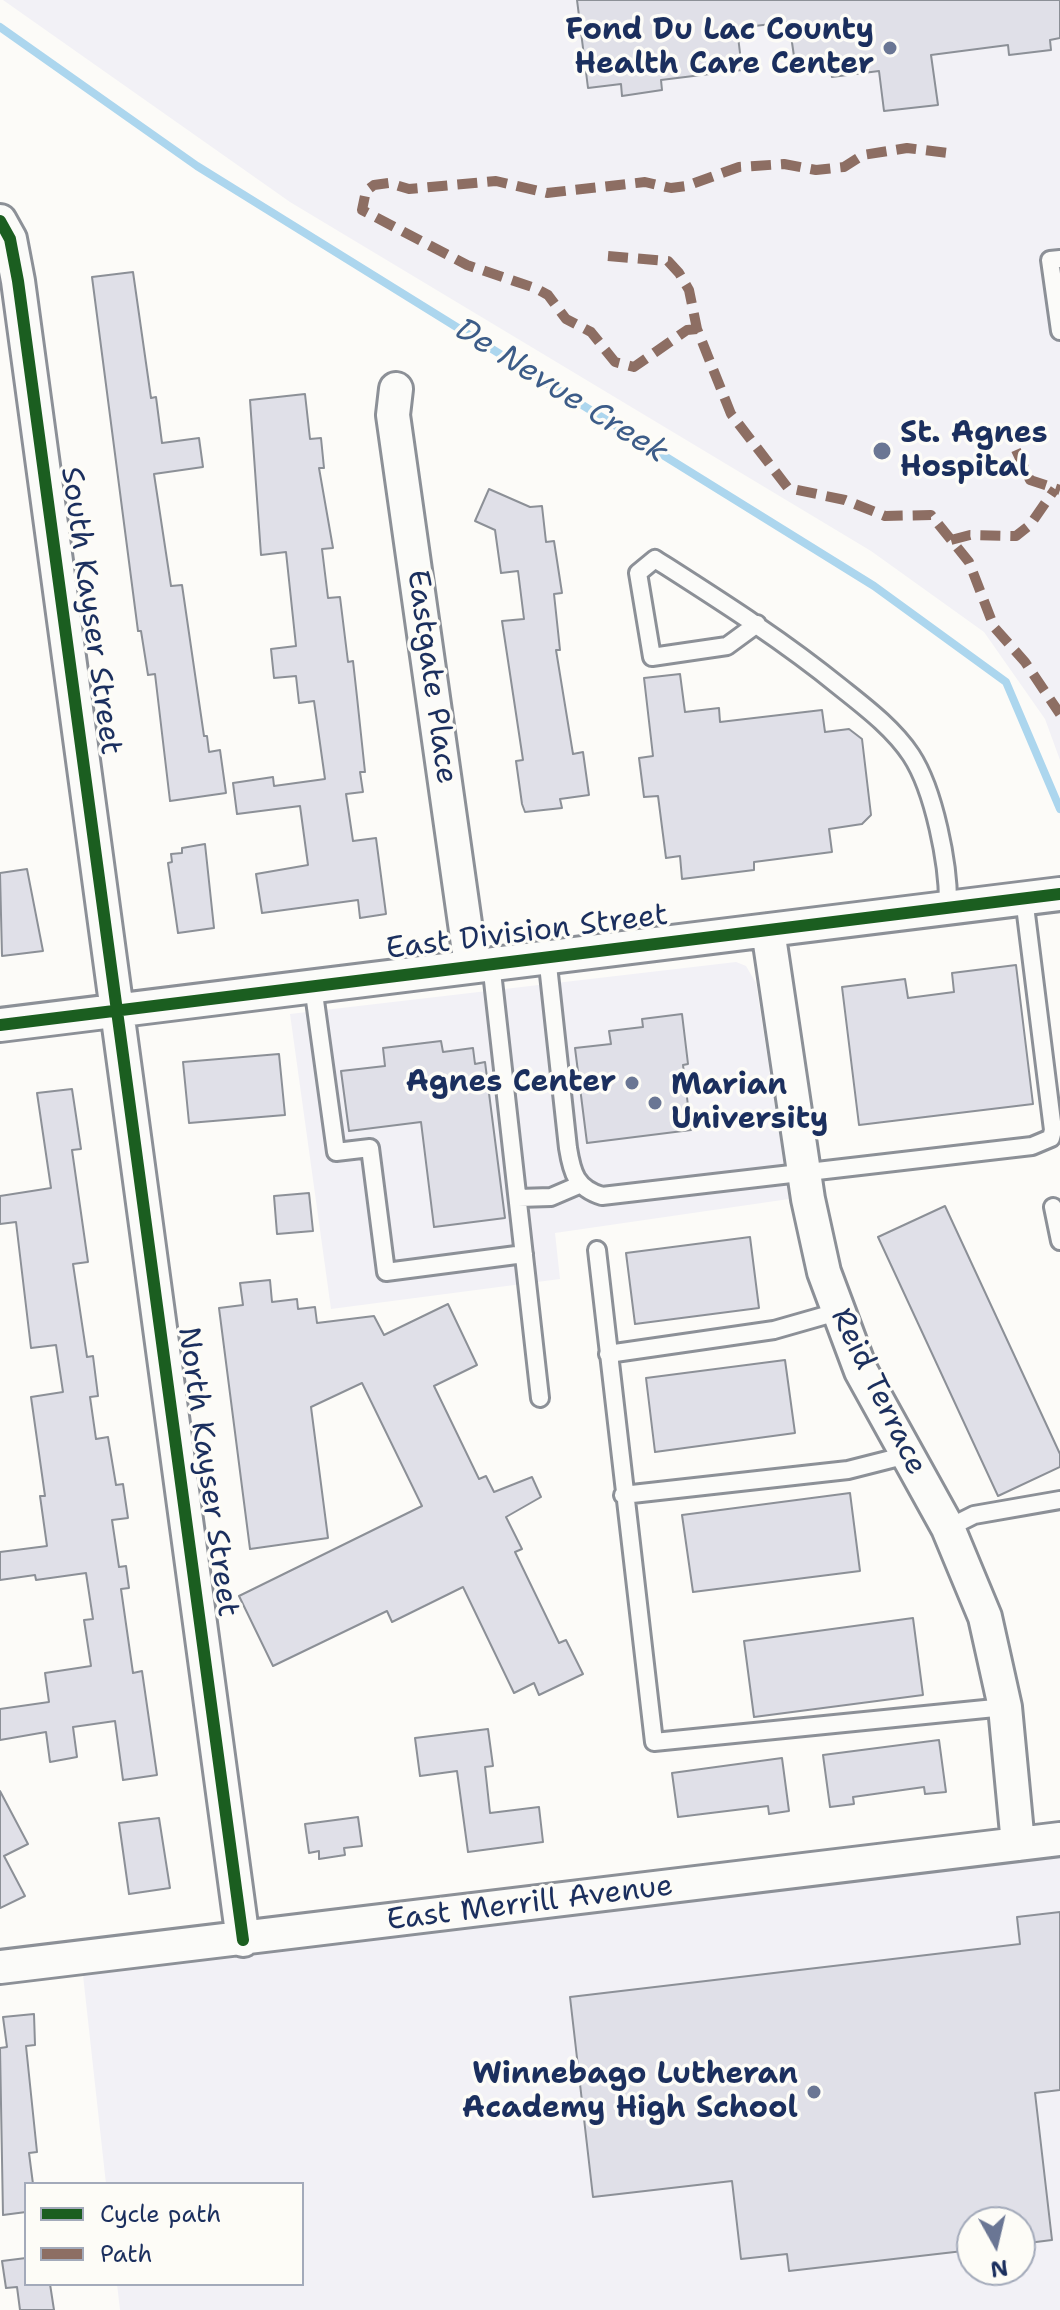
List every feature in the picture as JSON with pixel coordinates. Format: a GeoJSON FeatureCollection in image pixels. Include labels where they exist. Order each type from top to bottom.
{"type":"FeatureCollection","features":[{"type":"Feature","properties":{"kind":"street","name":"South Kayser Street"},"geometry":{"type":"LineString","coordinates":[[1,221],[10,239],[18,281],[119,1010]]}},
{"type":"Feature","properties":{"kind":"street","name":"Eastgate Place"},"geometry":{"type":"LineString","coordinates":[[396,389],[393,415],[481,964]]}},
{"type":"Feature","properties":{"kind":"street","name":"East Division Street"},"geometry":{"type":"LineString","coordinates":[[0,1025],[1058,894]]}},
{"type":"Feature","properties":{"kind":"street","name":"Reid Terrace"},"geometry":{"type":"LineString","coordinates":[[768,930],[816,1241],[837,1312],[861,1371],[948,1528],[985,1617],[1005,1707],[1018,1844]]}},
{"type":"Feature","properties":{"kind":"street","name":"North Kayser Street"},"geometry":{"type":"LineString","coordinates":[[119,1010],[243,1940]]}},
{"type":"Feature","properties":{"kind":"street","name":"East Merrill Avenue"},"geometry":{"type":"LineString","coordinates":[[0,1967],[1060,1839]]}},
{"type":"Feature","properties":{"kind":"lane"},"geometry":{"type":"LineString","coordinates":[[1060,259],[1050,260],[1060,331]]}},
{"type":"Feature","properties":{"kind":"lane"},"geometry":{"type":"LineString","coordinates":[[757,624],[727,646],[652,657],[638,573],[655,559],[757,624],[780,639],[878,718],[911,755],[938,831],[949,877],[948,907]]}},
{"type":"Feature","properties":{"kind":"lane"},"geometry":{"type":"LineString","coordinates":[[547,956],[573,1174],[579,1185],[602,1196],[804,1170],[1032,1146],[1051,1138],[1049,1094],[1024,898]]}},
{"type":"Feature","properties":{"kind":"lane"},"geometry":{"type":"LineString","coordinates":[[481,964],[518,1198],[540,1398]]}},
{"type":"Feature","properties":{"kind":"lane"},"geometry":{"type":"LineString","coordinates":[[313,986],[336,1152],[370,1148],[386,1272],[524,1254]]}},
{"type":"Feature","properties":{"kind":"lane"},"geometry":{"type":"LineString","coordinates":[[518,1198],[551,1197],[579,1185]]}},
{"type":"Feature","properties":{"kind":"lane"},"geometry":{"type":"LineString","coordinates":[[1053,1207],[1060,1241]]}},
{"type":"Feature","properties":{"kind":"lane"},"geometry":{"type":"LineString","coordinates":[[597,1250],[654,1742],[1005,1707]]}},
{"type":"Feature","properties":{"kind":"lane"},"geometry":{"type":"LineString","coordinates":[[608,1354],[774,1330],[837,1312]]}},
{"type":"Feature","properties":{"kind":"lane"},"geometry":{"type":"LineString","coordinates":[[623,1495],[848,1470],[907,1455]]}},
{"type":"Feature","properties":{"kind":"lane"},"geometry":{"type":"LineString","coordinates":[[948,1528],[974,1515],[1060,1500]]}},
{"type":"Feature","properties":{"kind":"shaded area","name":"St. Agnes Hospital"},"geometry":{"type":"Polygon","coordinates":[[[3,0],[1060,0],[1060,760],[1045,719],[984,632],[871,551],[290,202],[3,0]]]}},
{"type":"Feature","properties":{"kind":"shaded area"},"geometry":{"type":"Polygon","coordinates":[[[736,962],[746,966],[756,983],[789,1199],[555,1233],[560,1279],[331,1309],[290,1014],[736,962]]]}},
{"type":"Feature","properties":{"kind":"shaded area"},"geometry":{"type":"Polygon","coordinates":[[[1060,1839],[1060,2310],[120,2310],[117,2286],[304,2286],[304,2182],[106,2182],[81,1957],[1060,1839]]]}},
{"type":"Feature","properties":{"kind":"building","name":"Fond Du Lac County Health Care Center"},"geometry":{"type":"Polygon","coordinates":[[[577,0],[1060,0],[1060,38],[1050,40],[1051,50],[1009,55],[1008,45],[931,55],[938,105],[884,111],[879,71],[832,77],[830,65],[796,70],[789,22],[737,28],[742,70],[661,80],[662,90],[622,96],[621,84],[588,88],[577,0]]]}},
{"type":"Feature","properties":{"kind":"building"},"geometry":{"type":"Polygon","coordinates":[[[133,272],[151,398],[156,397],[162,443],[199,438],[203,467],[154,474],[171,586],[182,585],[204,736],[207,736],[209,752],[220,750],[226,793],[170,801],[155,674],[148,675],[141,631],[138,631],[92,277],[133,272]]]}},
{"type":"Feature","properties":{"kind":"building"},"geometry":{"type":"Polygon","coordinates":[[[305,394],[310,439],[321,438],[324,468],[319,468],[333,548],[322,549],[328,598],[340,597],[348,662],[353,661],[357,697],[365,772],[360,772],[363,792],[346,794],[353,841],[376,838],[386,914],[360,918],[358,900],[262,913],[256,874],[308,865],[300,806],[237,814],[233,783],[273,777],[274,786],[325,779],[314,701],[299,703],[296,676],[274,678],[271,649],[296,646],[286,552],[261,555],[250,400],[305,394]]]}},
{"type":"Feature","properties":{"kind":"building"},"geometry":{"type":"Polygon","coordinates":[[[489,489],[530,507],[542,506],[546,542],[554,541],[562,593],[554,594],[560,650],[556,650],[573,754],[583,752],[589,795],[560,799],[562,808],[525,812],[522,804],[516,761],[523,760],[502,621],[524,619],[518,571],[501,573],[495,530],[475,521],[489,489]]]}},
{"type":"Feature","properties":{"kind":"building"},"geometry":{"type":"Polygon","coordinates":[[[680,674],[685,712],[719,708],[720,722],[822,710],[825,732],[849,729],[862,739],[871,815],[862,824],[829,829],[832,852],[754,862],[754,870],[682,879],[680,856],[666,858],[658,796],[644,797],[639,758],[653,756],[644,678],[680,674]]]}},
{"type":"Feature","properties":{"kind":"building"},"geometry":{"type":"Polygon","coordinates":[[[205,844],[214,928],[178,933],[168,863],[172,862],[171,854],[182,853],[182,848],[205,844]]]}},
{"type":"Feature","properties":{"kind":"building"},"geometry":{"type":"Polygon","coordinates":[[[27,869],[43,951],[2,956],[0,873],[27,869]]]}},
{"type":"Feature","properties":{"kind":"building"},"geometry":{"type":"Polygon","coordinates":[[[1016,965],[1033,1104],[859,1125],[842,987],[905,979],[908,998],[954,992],[952,973],[1016,965]]]}},
{"type":"Feature","properties":{"kind":"building","name":"Agnes Center"},"geometry":{"type":"Polygon","coordinates":[[[682,1014],[688,1064],[683,1065],[691,1130],[587,1143],[575,1048],[611,1044],[609,1031],[643,1027],[642,1019],[682,1014]]]}},
{"type":"Feature","properties":{"kind":"building"},"geometry":{"type":"Polygon","coordinates":[[[441,1041],[443,1052],[473,1048],[475,1064],[485,1062],[505,1218],[434,1227],[421,1122],[349,1131],[341,1071],[385,1066],[383,1048],[441,1041]]]}},
{"type":"Feature","properties":{"kind":"building"},"geometry":{"type":"Polygon","coordinates":[[[279,1054],[285,1115],[189,1123],[183,1062],[279,1054]]]}},
{"type":"Feature","properties":{"kind":"building"},"geometry":{"type":"Polygon","coordinates":[[[72,1089],[81,1149],[72,1150],[88,1262],[73,1264],[87,1357],[93,1356],[98,1396],[90,1397],[96,1439],[108,1437],[116,1485],[123,1484],[128,1518],[112,1520],[119,1567],[126,1566],[129,1588],[121,1589],[133,1673],[142,1671],[157,1775],[123,1780],[115,1721],[73,1727],[77,1757],[50,1762],[46,1732],[0,1740],[0,1709],[49,1702],[45,1673],[91,1666],[84,1620],[93,1619],[86,1573],[36,1580],[35,1575],[0,1580],[0,1552],[47,1546],[40,1496],[45,1496],[31,1397],[63,1392],[56,1345],[31,1348],[16,1222],[0,1224],[0,1196],[51,1188],[37,1093],[72,1089]]]}},
{"type":"Feature","properties":{"kind":"building"},"geometry":{"type":"Polygon","coordinates":[[[309,1193],[313,1231],[277,1234],[274,1196],[309,1193]]]}},
{"type":"Feature","properties":{"kind":"building"},"geometry":{"type":"Polygon","coordinates":[[[945,1206],[1060,1454],[1060,1467],[998,1496],[878,1237],[945,1206]]]}},
{"type":"Feature","properties":{"kind":"building"},"geometry":{"type":"Polygon","coordinates":[[[750,1237],[759,1308],[635,1324],[626,1253],[750,1237]]]}},
{"type":"Feature","properties":{"kind":"building"},"geometry":{"type":"Polygon","coordinates":[[[270,1280],[272,1302],[297,1299],[298,1309],[315,1307],[317,1323],[374,1316],[384,1335],[448,1304],[477,1365],[434,1386],[479,1479],[486,1476],[494,1492],[532,1477],[541,1497],[506,1517],[522,1549],[515,1552],[559,1643],[566,1640],[583,1674],[539,1695],[534,1683],[514,1693],[463,1587],[392,1622],[387,1611],[273,1666],[239,1596],[422,1506],[362,1383],[311,1407],[328,1538],[250,1549],[219,1308],[243,1305],[240,1283],[270,1280]]]}},
{"type":"Feature","properties":{"kind":"building"},"geometry":{"type":"Polygon","coordinates":[[[785,1360],[795,1433],[655,1452],[646,1378],[785,1360]]]}},
{"type":"Feature","properties":{"kind":"building"},"geometry":{"type":"Polygon","coordinates":[[[850,1493],[860,1571],[693,1592],[682,1515],[850,1493]]]}},
{"type":"Feature","properties":{"kind":"building"},"geometry":{"type":"Polygon","coordinates":[[[913,1618],[923,1695],[754,1717],[744,1641],[913,1618]]]}},
{"type":"Feature","properties":{"kind":"building"},"geometry":{"type":"Polygon","coordinates":[[[488,1729],[493,1766],[485,1767],[490,1813],[539,1807],[543,1842],[468,1852],[457,1771],[420,1776],[415,1738],[488,1729]]]}},
{"type":"Feature","properties":{"kind":"building"},"geometry":{"type":"Polygon","coordinates":[[[939,1740],[946,1792],[925,1794],[924,1787],[853,1797],[854,1804],[830,1807],[823,1755],[939,1740]]]}},
{"type":"Feature","properties":{"kind":"building"},"geometry":{"type":"Polygon","coordinates":[[[782,1758],[789,1811],[769,1814],[768,1806],[678,1817],[672,1773],[782,1758]]]}},
{"type":"Feature","properties":{"kind":"building"},"geometry":{"type":"Polygon","coordinates":[[[0,1791],[28,1844],[4,1856],[25,1896],[0,1908],[0,1791]]]}},
{"type":"Feature","properties":{"kind":"building"},"geometry":{"type":"Polygon","coordinates":[[[358,1817],[362,1846],[344,1848],[345,1855],[319,1859],[319,1851],[309,1853],[305,1824],[358,1817]]]}},
{"type":"Feature","properties":{"kind":"building"},"geometry":{"type":"Polygon","coordinates":[[[159,1818],[170,1888],[129,1894],[119,1823],[159,1818]]]}},
{"type":"Feature","properties":{"kind":"building","name":"Winnebago Lutheran Academy High School"},"geometry":{"type":"Polygon","coordinates":[[[1060,1912],[1060,2090],[1035,2093],[1052,2240],[1036,2242],[1036,2206],[956,2206],[956,2252],[789,2271],[787,2254],[741,2259],[732,2181],[593,2197],[570,1997],[1020,1944],[1017,1917],[1060,1912]]]}},
{"type":"Feature","properties":{"kind":"building"},"geometry":{"type":"Polygon","coordinates":[[[34,2014],[35,2045],[26,2046],[37,2152],[29,2153],[33,2182],[24,2182],[24,2212],[3,2215],[0,2048],[7,2047],[3,2017],[34,2014]]]}},
{"type":"Feature","properties":{"kind":"building"},"geometry":{"type":"Polygon","coordinates":[[[24,2258],[24,2286],[50,2286],[54,2310],[20,2310],[17,2287],[6,2288],[2,2261],[24,2258]]]}},
{"type":"Feature","properties":{"kind":"waterway","name":"De Nevue Creek"},"geometry":{"type":"LineString","coordinates":[[0,27],[197,166],[874,586],[1006,682],[1060,809]]}},
{"type":"Feature","properties":{"kind":"marked path"},"geometry":{"type":"LineString","coordinates":[[697,329],[687,330],[634,367],[615,362],[591,332],[566,319],[548,295],[467,265],[362,210],[366,191],[374,185],[389,183],[409,189],[496,181],[547,193],[645,182],[671,188],[686,186],[739,167],[784,164],[816,170],[844,167],[863,155],[907,148],[948,153]]}},
{"type":"Feature","properties":{"kind":"marked path"},"geometry":{"type":"LineString","coordinates":[[608,256],[668,261],[679,273],[689,290],[697,329],[731,414],[788,488],[845,500],[885,516],[931,515],[969,562],[994,627],[1025,662],[1060,714]]}},
{"type":"Feature","properties":{"kind":"marked path"},"geometry":{"type":"LineString","coordinates":[[1016,450],[1030,480],[1060,490]]}},
{"type":"Feature","properties":{"kind":"marked path"},"geometry":{"type":"LineString","coordinates":[[951,540],[970,535],[1016,536],[1030,525],[1055,489]]}},
{"type":"Feature","properties":{"kind":"cycle path"},"geometry":{"type":"LineString","coordinates":[[0,221],[10,239],[18,281],[243,1940]]}},
{"type":"Feature","properties":{"kind":"cycle path"},"geometry":{"type":"LineString","coordinates":[[0,1025],[1060,894]]}},
{"type":"Feature","properties":{"kind":"place","name":"Fond Du Lac County Health Care Center"},"geometry":{"type":"Point","coordinates":[890,48]}},
{"type":"Feature","properties":{"kind":"place","name":"St. Agnes Hospital"},"geometry":{"type":"Point","coordinates":[882,451]}},
{"type":"Feature","properties":{"kind":"place","name":"Agnes Center"},"geometry":{"type":"Point","coordinates":[632,1083]}},
{"type":"Feature","properties":{"kind":"place","name":"Marian University"},"geometry":{"type":"Point","coordinates":[655,1103]}},
{"type":"Feature","properties":{"kind":"place","name":"Winnebago Lutheran Academy High School"},"geometry":{"type":"Point","coordinates":[814,2092]}}]}
